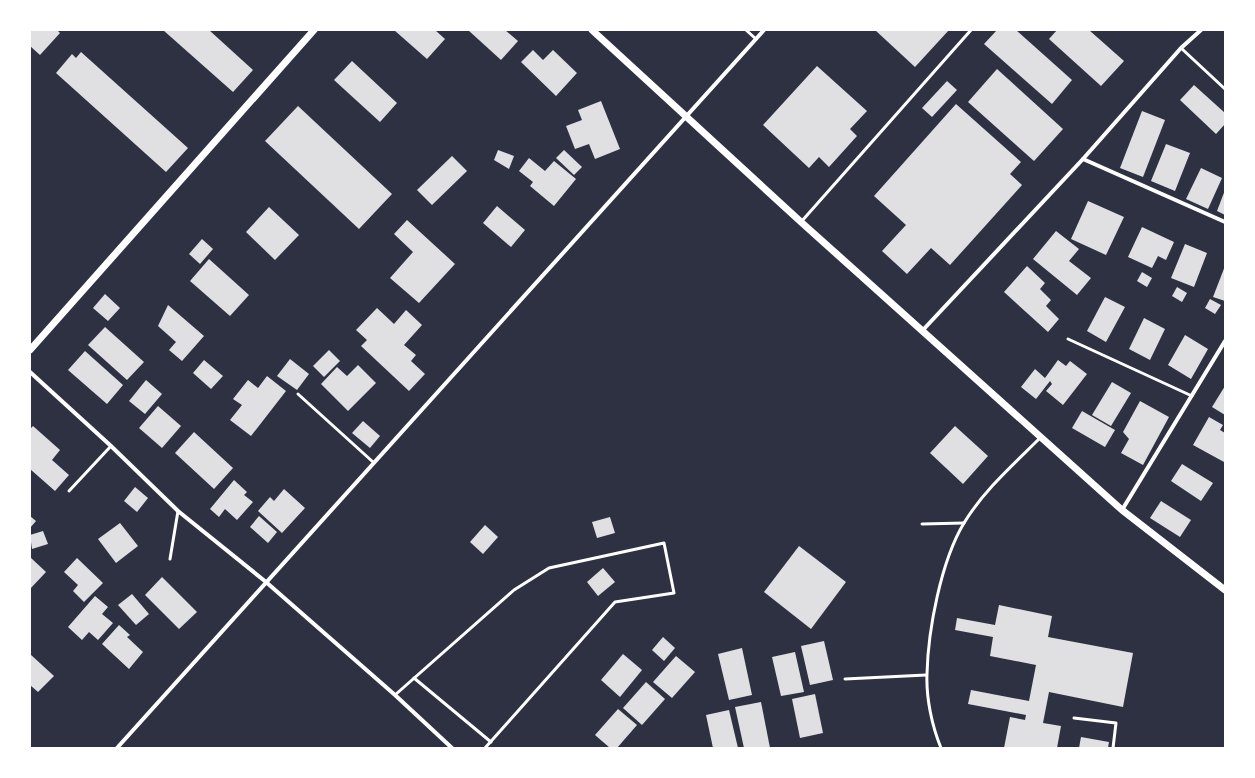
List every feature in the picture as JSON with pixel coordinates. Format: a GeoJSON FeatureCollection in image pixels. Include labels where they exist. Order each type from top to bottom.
{"type":"FeatureCollection","features":[{"type":"Feature","properties":{"kind":"street"},"geometry":{"type":"LineString","coordinates":[[30,350],[314,30]]}},
{"type":"Feature","properties":{"kind":"street"},"geometry":{"type":"LineString","coordinates":[[592,30],[801,222],[1122,510],[1225,590]]}},
{"type":"Feature","properties":{"kind":"street"},"geometry":{"type":"LineString","coordinates":[[117,748],[373,462],[764,30]]}},
{"type":"Feature","properties":{"kind":"street"},"geometry":{"type":"LineString","coordinates":[[922,331],[1083,159],[1181,48],[1201,30]]}},
{"type":"Feature","properties":{"kind":"street"},"geometry":{"type":"LineString","coordinates":[[1083,159],[1225,222]]}},
{"type":"Feature","properties":{"kind":"street"},"geometry":{"type":"LineString","coordinates":[[1122,510],[1225,341]]}},
{"type":"Feature","properties":{"kind":"street"},"geometry":{"type":"LineString","coordinates":[[30,372],[111,446],[178,511],[266,582],[395,695],[452,748]]}},
{"type":"Feature","properties":{"kind":"lane"},"geometry":{"type":"LineString","coordinates":[[746,30],[756,39]]}},
{"type":"Feature","properties":{"kind":"lane"},"geometry":{"type":"LineString","coordinates":[[801,222],[971,30]]}},
{"type":"Feature","properties":{"kind":"lane"},"geometry":{"type":"LineString","coordinates":[[1181,48],[1225,89]]}},
{"type":"Feature","properties":{"kind":"lane"},"geometry":{"type":"LineString","coordinates":[[1068,339],[1192,396]]}},
{"type":"Feature","properties":{"kind":"lane"},"geometry":{"type":"LineString","coordinates":[[298,394],[373,462]]}},
{"type":"Feature","properties":{"kind":"lane"},"geometry":{"type":"LineString","coordinates":[[941,748],[935,732],[926,675],[931,631],[942,576],[953,545],[964,523],[990,488],[1040,437]]}},
{"type":"Feature","properties":{"kind":"lane"},"geometry":{"type":"LineString","coordinates":[[69,491],[111,446]]}},
{"type":"Feature","properties":{"kind":"lane"},"geometry":{"type":"LineString","coordinates":[[170,559],[178,511]]}},
{"type":"Feature","properties":{"kind":"lane"},"geometry":{"type":"LineString","coordinates":[[922,524],[964,523]]}},
{"type":"Feature","properties":{"kind":"lane"},"geometry":{"type":"LineString","coordinates":[[395,695],[514,590],[549,568],[664,543],[674,593],[615,602],[485,748]]}},
{"type":"Feature","properties":{"kind":"lane"},"geometry":{"type":"LineString","coordinates":[[845,679],[926,675]]}},
{"type":"Feature","properties":{"kind":"lane"},"geometry":{"type":"LineString","coordinates":[[414,678],[491,742]]}},
{"type":"Feature","properties":{"kind":"lane"},"geometry":{"type":"LineString","coordinates":[[1074,718],[1116,723],[1113,748]]}},
{"type":"Feature","properties":{"kind":"building"},"geometry":{"type":"Polygon","coordinates":[[[30,30],[57,30],[60,33],[40,55],[30,46],[30,30]]]}},
{"type":"Feature","properties":{"kind":"building"},"geometry":{"type":"Polygon","coordinates":[[[163,30],[209,30],[253,70],[233,92],[163,30]]]}},
{"type":"Feature","properties":{"kind":"building"},"geometry":{"type":"Polygon","coordinates":[[[394,30],[435,30],[445,39],[427,59],[394,30]]]}},
{"type":"Feature","properties":{"kind":"building"},"geometry":{"type":"Polygon","coordinates":[[[468,30],[505,30],[518,41],[501,60],[468,30]]]}},
{"type":"Feature","properties":{"kind":"building"},"geometry":{"type":"Polygon","coordinates":[[[875,30],[949,30],[915,67],[875,30]]]}},
{"type":"Feature","properties":{"kind":"building"},"geometry":{"type":"Polygon","coordinates":[[[997,30],[1016,30],[1072,80],[1052,104],[984,44],[997,30]]]}},
{"type":"Feature","properties":{"kind":"building"},"geometry":{"type":"Polygon","coordinates":[[[1057,30],[1089,30],[1124,61],[1101,86],[1049,39],[1057,30]]]}},
{"type":"Feature","properties":{"kind":"building"},"geometry":{"type":"Polygon","coordinates":[[[533,50],[543,60],[553,50],[577,73],[556,96],[521,62],[533,50]]]}},
{"type":"Feature","properties":{"kind":"building"},"geometry":{"type":"Polygon","coordinates":[[[81,52],[188,148],[166,172],[56,73],[72,54],[76,58],[81,52]]]}},
{"type":"Feature","properties":{"kind":"building"},"geometry":{"type":"Polygon","coordinates":[[[352,61],[397,103],[380,122],[334,80],[352,61]]]}},
{"type":"Feature","properties":{"kind":"building"},"geometry":{"type":"Polygon","coordinates":[[[817,66],[867,111],[850,129],[857,136],[829,167],[819,157],[809,168],[763,125],[817,66]]]}},
{"type":"Feature","properties":{"kind":"building"},"geometry":{"type":"Polygon","coordinates":[[[997,69],[1063,129],[1034,161],[968,102],[997,69]]]}},
{"type":"Feature","properties":{"kind":"building"},"geometry":{"type":"Polygon","coordinates":[[[947,81],[957,90],[932,117],[922,108],[947,81]]]}},
{"type":"Feature","properties":{"kind":"building"},"geometry":{"type":"Polygon","coordinates":[[[1194,85],[1225,113],[1225,124],[1216,134],[1180,100],[1194,85]]]}},
{"type":"Feature","properties":{"kind":"building"},"geometry":{"type":"Polygon","coordinates":[[[601,101],[620,149],[595,159],[589,144],[575,149],[566,126],[582,120],[578,110],[601,101]]]}},
{"type":"Feature","properties":{"kind":"building"},"geometry":{"type":"Polygon","coordinates":[[[956,104],[1021,162],[1010,174],[1022,185],[950,265],[931,248],[907,274],[882,251],[906,225],[874,196],[956,104]]]}},
{"type":"Feature","properties":{"kind":"building"},"geometry":{"type":"Polygon","coordinates":[[[298,106],[392,194],[359,229],[265,141],[298,106]]]}},
{"type":"Feature","properties":{"kind":"building"},"geometry":{"type":"Polygon","coordinates":[[[1142,111],[1165,120],[1143,177],[1120,168],[1142,111]]]}},
{"type":"Feature","properties":{"kind":"building"},"geometry":{"type":"Polygon","coordinates":[[[1166,144],[1190,153],[1175,191],[1151,181],[1166,144]]]}},
{"type":"Feature","properties":{"kind":"building"},"geometry":{"type":"Polygon","coordinates":[[[498,150],[514,156],[509,169],[494,160],[498,150]]]}},
{"type":"Feature","properties":{"kind":"building"},"geometry":{"type":"Polygon","coordinates":[[[564,150],[582,167],[574,175],[556,158],[564,150]]]}},
{"type":"Feature","properties":{"kind":"building"},"geometry":{"type":"Polygon","coordinates":[[[452,156],[467,171],[432,205],[417,190],[452,156]]]}},
{"type":"Feature","properties":{"kind":"building"},"geometry":{"type":"Polygon","coordinates":[[[529,158],[545,171],[554,161],[576,179],[554,206],[530,186],[533,182],[519,171],[529,158]]]}},
{"type":"Feature","properties":{"kind":"building"},"geometry":{"type":"Polygon","coordinates":[[[1201,168],[1222,178],[1208,209],[1186,199],[1201,168]]]}},
{"type":"Feature","properties":{"kind":"building"},"geometry":{"type":"Polygon","coordinates":[[[1225,190],[1225,215],[1217,211],[1225,190]]]}},
{"type":"Feature","properties":{"kind":"building"},"geometry":{"type":"Polygon","coordinates":[[[1088,201],[1124,217],[1106,255],[1071,239],[1088,201]]]}},
{"type":"Feature","properties":{"kind":"building"},"geometry":{"type":"Polygon","coordinates":[[[497,206],[525,230],[511,247],[483,223],[497,206]]]}},
{"type":"Feature","properties":{"kind":"building"},"geometry":{"type":"Polygon","coordinates":[[[269,207],[299,235],[275,260],[246,232],[269,207]]]}},
{"type":"Feature","properties":{"kind":"building"},"geometry":{"type":"Polygon","coordinates":[[[407,220],[455,264],[419,303],[390,278],[413,252],[394,234],[407,220]]]}},
{"type":"Feature","properties":{"kind":"building"},"geometry":{"type":"Polygon","coordinates":[[[1142,227],[1174,242],[1166,260],[1158,256],[1152,268],[1128,257],[1142,227]]]}},
{"type":"Feature","properties":{"kind":"building"},"geometry":{"type":"Polygon","coordinates":[[[1056,231],[1079,249],[1069,261],[1091,278],[1077,295],[1033,259],[1056,231]]]}},
{"type":"Feature","properties":{"kind":"building"},"geometry":{"type":"Polygon","coordinates":[[[202,239],[213,249],[200,264],[189,254],[202,239]]]}},
{"type":"Feature","properties":{"kind":"building"},"geometry":{"type":"Polygon","coordinates":[[[1185,244],[1207,253],[1194,287],[1171,278],[1185,244]]]}},
{"type":"Feature","properties":{"kind":"building"},"geometry":{"type":"Polygon","coordinates":[[[209,259],[249,295],[230,316],[190,281],[209,259]]]}},
{"type":"Feature","properties":{"kind":"building"},"geometry":{"type":"Polygon","coordinates":[[[1027,266],[1045,283],[1040,289],[1051,300],[1046,306],[1059,319],[1048,332],[1004,292],[1027,266]]]}},
{"type":"Feature","properties":{"kind":"building"},"geometry":{"type":"Polygon","coordinates":[[[1225,266],[1225,301],[1213,297],[1225,266]]]}},
{"type":"Feature","properties":{"kind":"building"},"geometry":{"type":"Polygon","coordinates":[[[1142,272],[1152,278],[1147,287],[1137,281],[1142,272]]]}},
{"type":"Feature","properties":{"kind":"building"},"geometry":{"type":"Polygon","coordinates":[[[1177,287],[1187,293],[1182,302],[1172,296],[1177,287]]]}},
{"type":"Feature","properties":{"kind":"building"},"geometry":{"type":"Polygon","coordinates":[[[105,294],[120,308],[108,321],[93,308],[105,294]]]}},
{"type":"Feature","properties":{"kind":"building"},"geometry":{"type":"Polygon","coordinates":[[[1105,297],[1125,307],[1106,342],[1087,331],[1105,297]]]}},
{"type":"Feature","properties":{"kind":"building"},"geometry":{"type":"Polygon","coordinates":[[[1210,299],[1221,305],[1215,314],[1205,308],[1210,299]]]}},
{"type":"Feature","properties":{"kind":"building"},"geometry":{"type":"Polygon","coordinates":[[[168,305],[204,336],[182,361],[169,350],[176,342],[158,326],[168,305]]]}},
{"type":"Feature","properties":{"kind":"building"},"geometry":{"type":"Polygon","coordinates":[[[377,308],[394,324],[406,310],[422,325],[404,345],[416,355],[411,361],[425,374],[409,391],[361,346],[367,340],[356,330],[377,308]]]}},
{"type":"Feature","properties":{"kind":"building"},"geometry":{"type":"Polygon","coordinates":[[[1144,318],[1165,329],[1150,360],[1129,349],[1144,318]]]}},
{"type":"Feature","properties":{"kind":"building"},"geometry":{"type":"Polygon","coordinates":[[[105,327],[144,362],[127,380],[88,345],[105,327]]]}},
{"type":"Feature","properties":{"kind":"building"},"geometry":{"type":"Polygon","coordinates":[[[1185,335],[1208,349],[1191,379],[1168,365],[1185,335]]]}},
{"type":"Feature","properties":{"kind":"building"},"geometry":{"type":"Polygon","coordinates":[[[329,350],[340,361],[324,377],[313,366],[329,350]]]}},
{"type":"Feature","properties":{"kind":"building"},"geometry":{"type":"Polygon","coordinates":[[[85,351],[123,385],[107,404],[68,370],[85,351]]]}},
{"type":"Feature","properties":{"kind":"building"},"geometry":{"type":"Polygon","coordinates":[[[290,359],[309,374],[297,390],[277,376],[290,359]]]}},
{"type":"Feature","properties":{"kind":"building"},"geometry":{"type":"Polygon","coordinates":[[[204,360],[223,376],[211,389],[193,373],[204,360]]]}},
{"type":"Feature","properties":{"kind":"building"},"geometry":{"type":"Polygon","coordinates":[[[1058,360],[1066,366],[1070,361],[1087,374],[1063,405],[1046,391],[1052,384],[1050,381],[1036,399],[1021,387],[1035,369],[1045,378],[1058,360]]]}},
{"type":"Feature","properties":{"kind":"building"},"geometry":{"type":"Polygon","coordinates":[[[358,365],[376,383],[348,411],[321,384],[337,367],[347,376],[358,365]]]}},
{"type":"Feature","properties":{"kind":"building"},"geometry":{"type":"Polygon","coordinates":[[[267,376],[286,391],[251,436],[230,420],[242,405],[233,399],[248,380],[258,388],[267,376]]]}},
{"type":"Feature","properties":{"kind":"building"},"geometry":{"type":"Polygon","coordinates":[[[146,380],[162,394],[145,414],[129,401],[146,380]]]}},
{"type":"Feature","properties":{"kind":"building"},"geometry":{"type":"Polygon","coordinates":[[[1112,382],[1131,393],[1111,426],[1092,415],[1112,382]]]}},
{"type":"Feature","properties":{"kind":"building"},"geometry":{"type":"Polygon","coordinates":[[[1225,386],[1225,415],[1212,407],[1225,386]]]}},
{"type":"Feature","properties":{"kind":"building"},"geometry":{"type":"Polygon","coordinates":[[[1140,401],[1169,417],[1143,465],[1121,453],[1129,439],[1123,432],[1140,401]]]}},
{"type":"Feature","properties":{"kind":"building"},"geometry":{"type":"Polygon","coordinates":[[[158,406],[181,426],[162,448],[139,428],[158,406]]]}},
{"type":"Feature","properties":{"kind":"building"},"geometry":{"type":"Polygon","coordinates":[[[1082,411],[1115,430],[1105,447],[1072,428],[1082,411]]]}},
{"type":"Feature","properties":{"kind":"building"},"geometry":{"type":"Polygon","coordinates":[[[1209,417],[1223,425],[1220,430],[1225,433],[1224,462],[1193,445],[1209,417]]]}},
{"type":"Feature","properties":{"kind":"building"},"geometry":{"type":"Polygon","coordinates":[[[363,421],[380,436],[370,448],[352,433],[363,421]]]}},
{"type":"Feature","properties":{"kind":"building"},"geometry":{"type":"Polygon","coordinates":[[[33,426],[60,450],[52,460],[69,475],[55,491],[30,469],[30,429],[33,426]]]}},
{"type":"Feature","properties":{"kind":"building"},"geometry":{"type":"Polygon","coordinates":[[[955,426],[988,456],[963,484],[930,453],[955,426]]]}},
{"type":"Feature","properties":{"kind":"building"},"geometry":{"type":"Polygon","coordinates":[[[194,432],[233,468],[214,489],[175,453],[194,432]]]}},
{"type":"Feature","properties":{"kind":"building"},"geometry":{"type":"Polygon","coordinates":[[[1182,464],[1213,483],[1201,501],[1171,481],[1182,464]]]}},
{"type":"Feature","properties":{"kind":"building"},"geometry":{"type":"Polygon","coordinates":[[[234,480],[247,492],[244,495],[253,502],[237,520],[225,509],[219,517],[210,509],[234,480]]]}},
{"type":"Feature","properties":{"kind":"building"},"geometry":{"type":"Polygon","coordinates":[[[135,487],[148,498],[137,512],[124,501],[135,487]]]}},
{"type":"Feature","properties":{"kind":"building"},"geometry":{"type":"Polygon","coordinates":[[[284,489],[305,508],[282,533],[258,511],[270,497],[274,501],[284,489]]]}},
{"type":"Feature","properties":{"kind":"building"},"geometry":{"type":"Polygon","coordinates":[[[1161,501],[1191,520],[1180,537],[1150,518],[1161,501]]]}},
{"type":"Feature","properties":{"kind":"building"},"geometry":{"type":"Polygon","coordinates":[[[30,516],[36,521],[30,528],[30,516]]]}},
{"type":"Feature","properties":{"kind":"building"},"geometry":{"type":"Polygon","coordinates":[[[259,516],[277,532],[268,543],[250,527],[259,516]]]}},
{"type":"Feature","properties":{"kind":"building"},"geometry":{"type":"Polygon","coordinates":[[[610,517],[615,533],[597,538],[592,522],[610,517]]]}},
{"type":"Feature","properties":{"kind":"building"},"geometry":{"type":"Polygon","coordinates":[[[120,523],[138,546],[116,563],[98,539],[120,523]]]}},
{"type":"Feature","properties":{"kind":"building"},"geometry":{"type":"Polygon","coordinates":[[[485,525],[498,537],[483,554],[470,542],[485,525]]]}},
{"type":"Feature","properties":{"kind":"building"},"geometry":{"type":"Polygon","coordinates":[[[43,531],[48,544],[32,549],[30,535],[43,531]]]}},
{"type":"Feature","properties":{"kind":"building"},"geometry":{"type":"Polygon","coordinates":[[[799,546],[846,582],[811,629],[764,592],[799,546]]]}},
{"type":"Feature","properties":{"kind":"building"},"geometry":{"type":"Polygon","coordinates":[[[30,557],[46,572],[30,589],[30,557]]]}},
{"type":"Feature","properties":{"kind":"building"},"geometry":{"type":"Polygon","coordinates":[[[77,558],[103,583],[84,602],[73,591],[78,585],[64,572],[77,558]]]}},
{"type":"Feature","properties":{"kind":"building"},"geometry":{"type":"Polygon","coordinates":[[[603,568],[615,582],[598,596],[587,582],[603,568]]]}},
{"type":"Feature","properties":{"kind":"building"},"geometry":{"type":"Polygon","coordinates":[[[162,577],[197,612],[179,629],[145,595],[162,577]]]}},
{"type":"Feature","properties":{"kind":"building"},"geometry":{"type":"Polygon","coordinates":[[[132,594],[149,614],[136,625],[118,605],[132,594]]]}},
{"type":"Feature","properties":{"kind":"building"},"geometry":{"type":"Polygon","coordinates":[[[95,596],[108,607],[102,614],[113,623],[98,640],[89,632],[82,640],[68,627],[95,596]]]}},
{"type":"Feature","properties":{"kind":"building"},"geometry":{"type":"Polygon","coordinates":[[[999,605],[1052,616],[1048,637],[1133,653],[1123,707],[1049,692],[1043,723],[1061,726],[1057,748],[1004,748],[1010,717],[1025,720],[1026,715],[968,704],[971,690],[1029,701],[1036,665],[990,656],[993,637],[955,630],[957,618],[995,625],[999,605]]]}},
{"type":"Feature","properties":{"kind":"building"},"geometry":{"type":"Polygon","coordinates":[[[119,625],[130,635],[127,637],[143,652],[129,669],[102,644],[119,625]]]}},
{"type":"Feature","properties":{"kind":"building"},"geometry":{"type":"Polygon","coordinates":[[[663,637],[675,648],[664,661],[652,650],[663,637]]]}},
{"type":"Feature","properties":{"kind":"building"},"geometry":{"type":"Polygon","coordinates":[[[824,641],[833,680],[810,685],[801,646],[824,641]]]}},
{"type":"Feature","properties":{"kind":"building"},"geometry":{"type":"Polygon","coordinates":[[[742,648],[752,695],[729,700],[718,654],[742,648]]]}},
{"type":"Feature","properties":{"kind":"building"},"geometry":{"type":"Polygon","coordinates":[[[795,652],[804,692],[781,696],[772,657],[795,652]]]}},
{"type":"Feature","properties":{"kind":"building"},"geometry":{"type":"Polygon","coordinates":[[[30,654],[54,676],[38,692],[30,685],[30,654]]]}},
{"type":"Feature","properties":{"kind":"building"},"geometry":{"type":"Polygon","coordinates":[[[623,654],[642,670],[620,697],[601,680],[623,654]]]}},
{"type":"Feature","properties":{"kind":"building"},"geometry":{"type":"Polygon","coordinates":[[[676,656],[695,672],[672,698],[653,682],[676,656]]]}},
{"type":"Feature","properties":{"kind":"building"},"geometry":{"type":"Polygon","coordinates":[[[646,682],[665,699],[642,725],[623,708],[646,682]]]}},
{"type":"Feature","properties":{"kind":"building"},"geometry":{"type":"Polygon","coordinates":[[[815,694],[823,733],[800,738],[792,699],[815,694]]]}},
{"type":"Feature","properties":{"kind":"building"},"geometry":{"type":"Polygon","coordinates":[[[761,702],[770,748],[744,748],[735,707],[761,702]]]}},
{"type":"Feature","properties":{"kind":"building"},"geometry":{"type":"Polygon","coordinates":[[[618,709],[637,725],[617,748],[610,748],[595,735],[618,709]]]}},
{"type":"Feature","properties":{"kind":"building"},"geometry":{"type":"Polygon","coordinates":[[[729,710],[738,748],[713,748],[706,715],[729,710]]]}},
{"type":"Feature","properties":{"kind":"building"},"geometry":{"type":"Polygon","coordinates":[[[1081,737],[1109,742],[1108,748],[1079,748],[1081,737]]]}}]}
